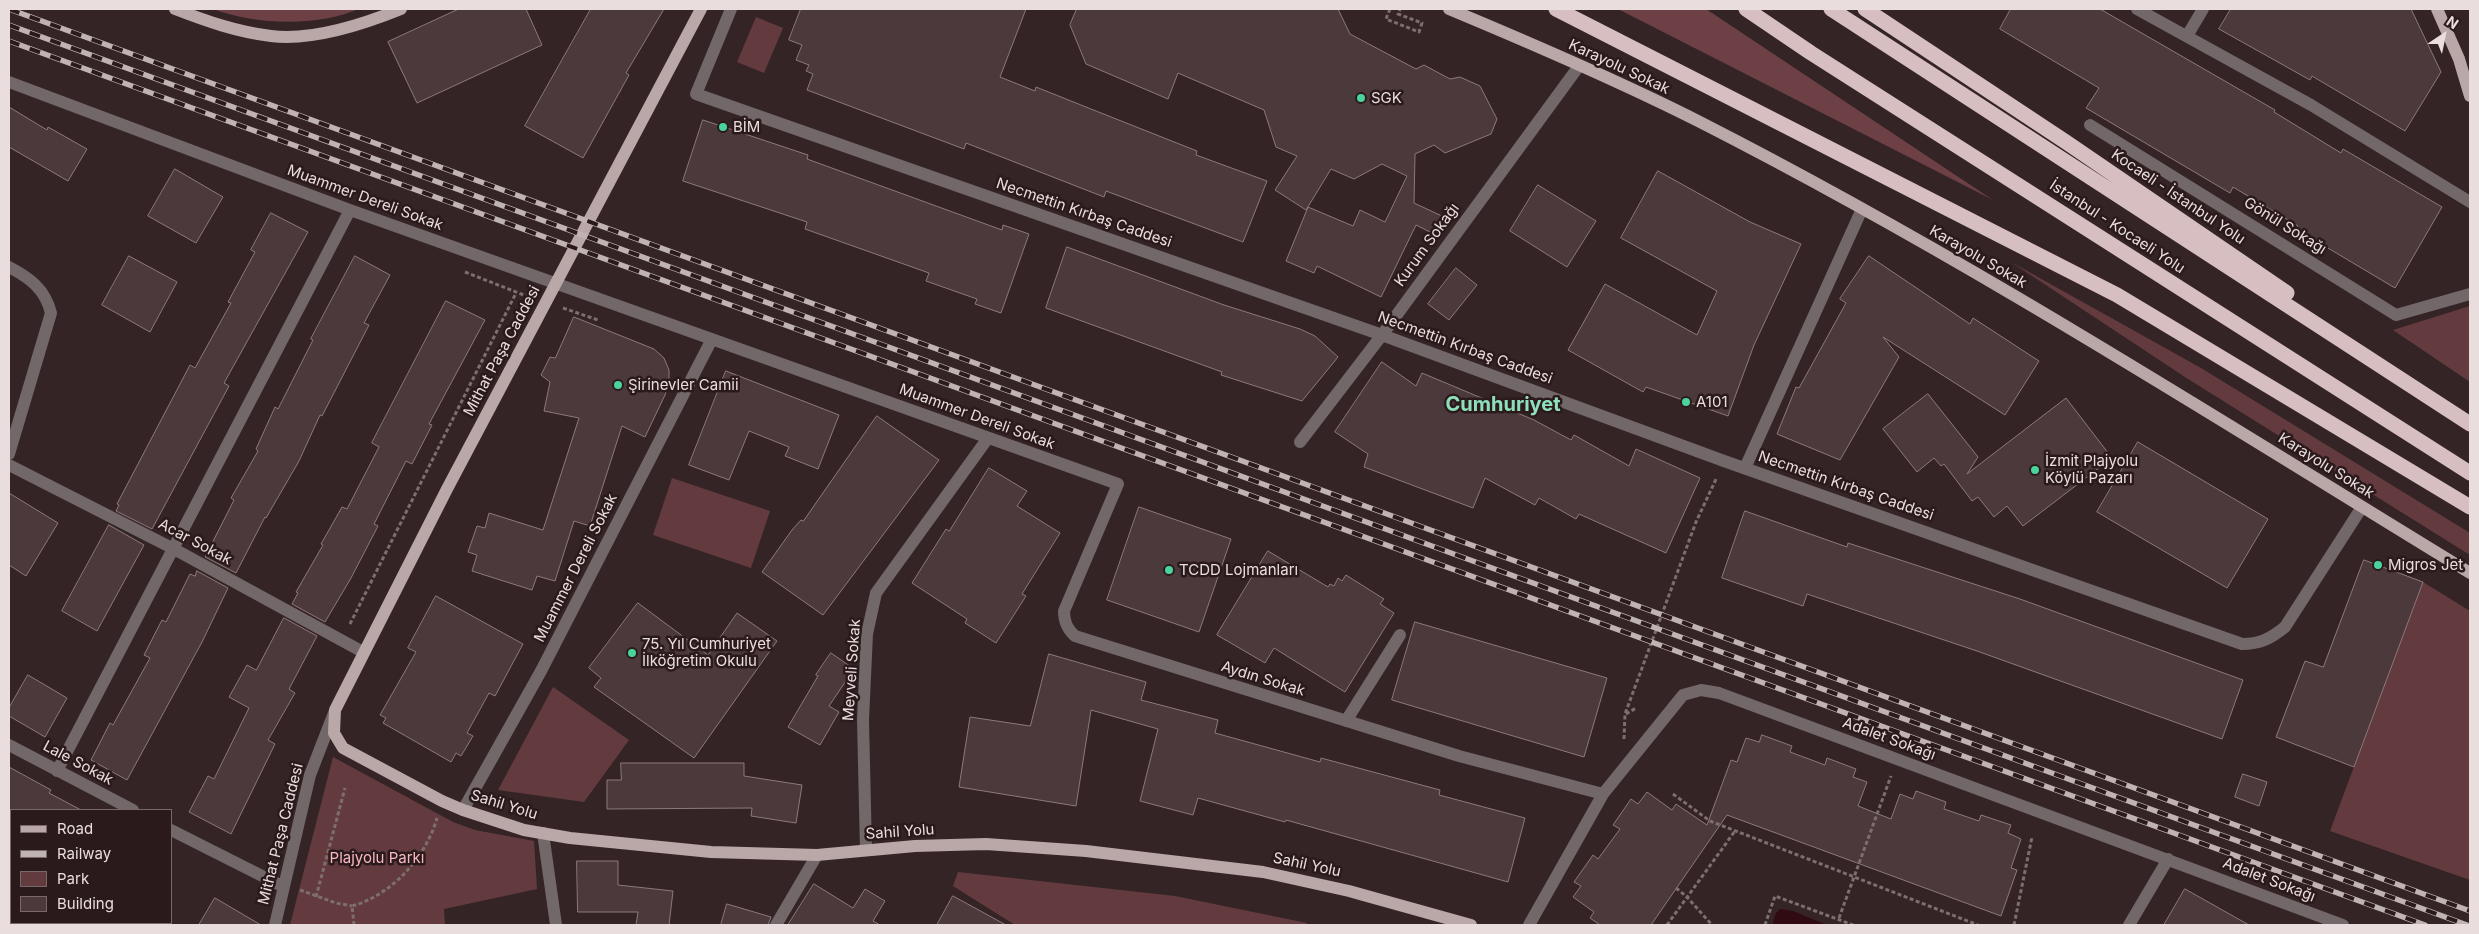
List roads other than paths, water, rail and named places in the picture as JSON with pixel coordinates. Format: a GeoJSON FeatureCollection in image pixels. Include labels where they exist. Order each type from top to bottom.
{"type":"FeatureCollection","features":[{"type":"Feature","properties":{"kind":"highway"},"geometry":{"type":"LineString","coordinates":[[1556,9],[2117,296],[2470,507]]}},
{"type":"Feature","properties":{"kind":"highway","name":"İstanbul - Kocaeli Yolu"},"geometry":{"type":"LineString","coordinates":[[1746,9],[1812,54],[2470,473]]}},
{"type":"Feature","properties":{"kind":"highway"},"geometry":{"type":"LineString","coordinates":[[1831,9],[2470,424]]}},
{"type":"Feature","properties":{"kind":"highway","name":"Kocaeli - İstanbul Yolu"},"geometry":{"type":"LineString","coordinates":[[1865,9],[2066,142],[2470,418]]}},
{"type":"Feature","properties":{"kind":"main road"},"geometry":{"type":"LineString","coordinates":[[175,9],[246,32],[273,36],[301,35],[353,26],[401,9]]}},
{"type":"Feature","properties":{"kind":"main road","name":"Mithat Paşa Caddesi"},"geometry":{"type":"LineString","coordinates":[[342,748],[334,733],[335,710],[363,652],[447,489],[688,38],[701,9]]}},
{"type":"Feature","properties":{"kind":"main road","name":"Karayolu Sokak"},"geometry":{"type":"LineString","coordinates":[[1449,9],[1579,66],[1699,122],[1862,210],[2083,336],[2470,573]]}},
{"type":"Feature","properties":{"kind":"main road"},"geometry":{"type":"LineString","coordinates":[[2437,9],[2459,59],[2470,96]]}},
{"type":"Feature","properties":{"kind":"main road","name":"Sahil Yolu"},"geometry":{"type":"LineString","coordinates":[[342,748],[442,801],[463,810],[524,830],[587,840],[711,852],[817,855],[914,846],[986,844],[1086,851],[1178,860],[1263,872],[1350,891],[1471,925]]}},
{"type":"Feature","properties":{"kind":"street","name":"Necmettin Kırbaş Caddesi"},"geometry":{"type":"LineString","coordinates":[[730,9],[696,94],[1382,335],[1744,468],[2242,644],[2255,644],[2270,639],[2284,628],[2362,507]]}},
{"type":"Feature","properties":{"kind":"street"},"geometry":{"type":"LineString","coordinates":[[2137,9],[2311,106],[2470,202]]}},
{"type":"Feature","properties":{"kind":"street"},"geometry":{"type":"LineString","coordinates":[[2187,36],[2203,9]]}},
{"type":"Feature","properties":{"kind":"street","name":"Kurum Sokağı"},"geometry":{"type":"LineString","coordinates":[[1300,442],[1382,335],[1579,66]]}},
{"type":"Feature","properties":{"kind":"street","name":"Muammer Dereli Sokak"},"geometry":{"type":"LineString","coordinates":[[9,82],[350,210],[1118,484]]}},
{"type":"Feature","properties":{"kind":"street","name":"Gönül Sokağı"},"geometry":{"type":"LineString","coordinates":[[2090,124],[2396,315],[2470,294]]}},
{"type":"Feature","properties":{"kind":"street"},"geometry":{"type":"LineString","coordinates":[[57,772],[350,210]]}},
{"type":"Feature","properties":{"kind":"street"},"geometry":{"type":"LineString","coordinates":[[1744,468],[1862,210]]}},
{"type":"Feature","properties":{"kind":"street"},"geometry":{"type":"LineString","coordinates":[[9,267],[25,275],[38,286],[47,300],[51,313],[9,454]]}},
{"type":"Feature","properties":{"kind":"street","name":"Muammer Dereli Sokak"},"geometry":{"type":"LineString","coordinates":[[463,810],[541,672],[712,339]]}},
{"type":"Feature","properties":{"kind":"street","name":"Meyveli Sokak"},"geometry":{"type":"LineString","coordinates":[[866,850],[864,710],[867,634],[876,593],[988,438]]}},
{"type":"Feature","properties":{"kind":"street","name":"Acar Sokak"},"geometry":{"type":"LineString","coordinates":[[9,465],[174,548],[363,652]]}},
{"type":"Feature","properties":{"kind":"street","name":"Aydın Sokak"},"geometry":{"type":"LineString","coordinates":[[1118,484],[1064,611],[1064,620],[1068,630],[1076,636],[1095,644],[1460,756],[1603,794]]}},
{"type":"Feature","properties":{"kind":"street"},"geometry":{"type":"LineString","coordinates":[[1346,721],[1400,635]]}},
{"type":"Feature","properties":{"kind":"street","name":"Adalet Sokağı"},"geometry":{"type":"LineString","coordinates":[[1529,925],[1603,794],[1683,695],[1701,690],[1728,697],[2343,925]]}},
{"type":"Feature","properties":{"kind":"street","name":"Mithat Paşa Caddesi"},"geometry":{"type":"LineString","coordinates":[[275,925],[310,775],[335,710]]}},
{"type":"Feature","properties":{"kind":"street","name":"Lale Sokak"},"geometry":{"type":"LineString","coordinates":[[9,745],[57,772],[131,809]]}},
{"type":"Feature","properties":{"kind":"street","name":"Mithat Paşa Caddesi"},"geometry":{"type":"LineString","coordinates":[[320,750],[326,746],[342,748]]}},
{"type":"Feature","properties":{"kind":"street"},"geometry":{"type":"LineString","coordinates":[[172,830],[284,885]]}},
{"type":"Feature","properties":{"kind":"street"},"geometry":{"type":"LineString","coordinates":[[543,833],[556,925]]}},
{"type":"Feature","properties":{"kind":"street"},"geometry":{"type":"LineString","coordinates":[[776,925],[817,855]]}},
{"type":"Feature","properties":{"kind":"street"},"geometry":{"type":"LineString","coordinates":[[2129,925],[2168,859]]}},
{"type":"Feature","properties":{"kind":"railway"},"geometry":{"type":"LineString","coordinates":[[9,9],[2470,911]]}},
{"type":"Feature","properties":{"kind":"railway"},"geometry":{"type":"LineString","coordinates":[[9,25],[2467,925]]}},
{"type":"Feature","properties":{"kind":"railway"},"geometry":{"type":"LineString","coordinates":[[9,41],[2425,925]]}},
{"type":"Feature","properties":{"kind":"place","name":"SGK"},"geometry":{"type":"Point","coordinates":[1361,98]}},
{"type":"Feature","properties":{"kind":"place","name":"BİM"},"geometry":{"type":"Point","coordinates":[723,127]}},
{"type":"Feature","properties":{"kind":"place","name":"Şirinevler Camii"},"geometry":{"type":"Point","coordinates":[618,385]}},
{"type":"Feature","properties":{"kind":"place","name":"A101"},"geometry":{"type":"Point","coordinates":[1686,402]}},
{"type":"Feature","properties":{"kind":"place","name":"İzmit Plajyolu Köylü Pazarı"},"geometry":{"type":"Point","coordinates":[2035,470]}},
{"type":"Feature","properties":{"kind":"place","name":"Migros Jet"},"geometry":{"type":"Point","coordinates":[2378,565]}},
{"type":"Feature","properties":{"kind":"place","name":"TCDD Lojmanları"},"geometry":{"type":"Point","coordinates":[1169,570]}},
{"type":"Feature","properties":{"kind":"place","name":"75. Yıl Cumhuriyet İlköğretim Okulu"},"geometry":{"type":"Point","coordinates":[632,653]}},
{"type":"Feature","properties":{"kind":"district","name":"Cumhuriyet"},"geometry":{"type":"Point","coordinates":[1503,405]}},
{"type":"Feature","properties":{"kind":"park label","name":"Plajyolu Parkı"},"geometry":{"type":"Point","coordinates":[377,858]}}]}
